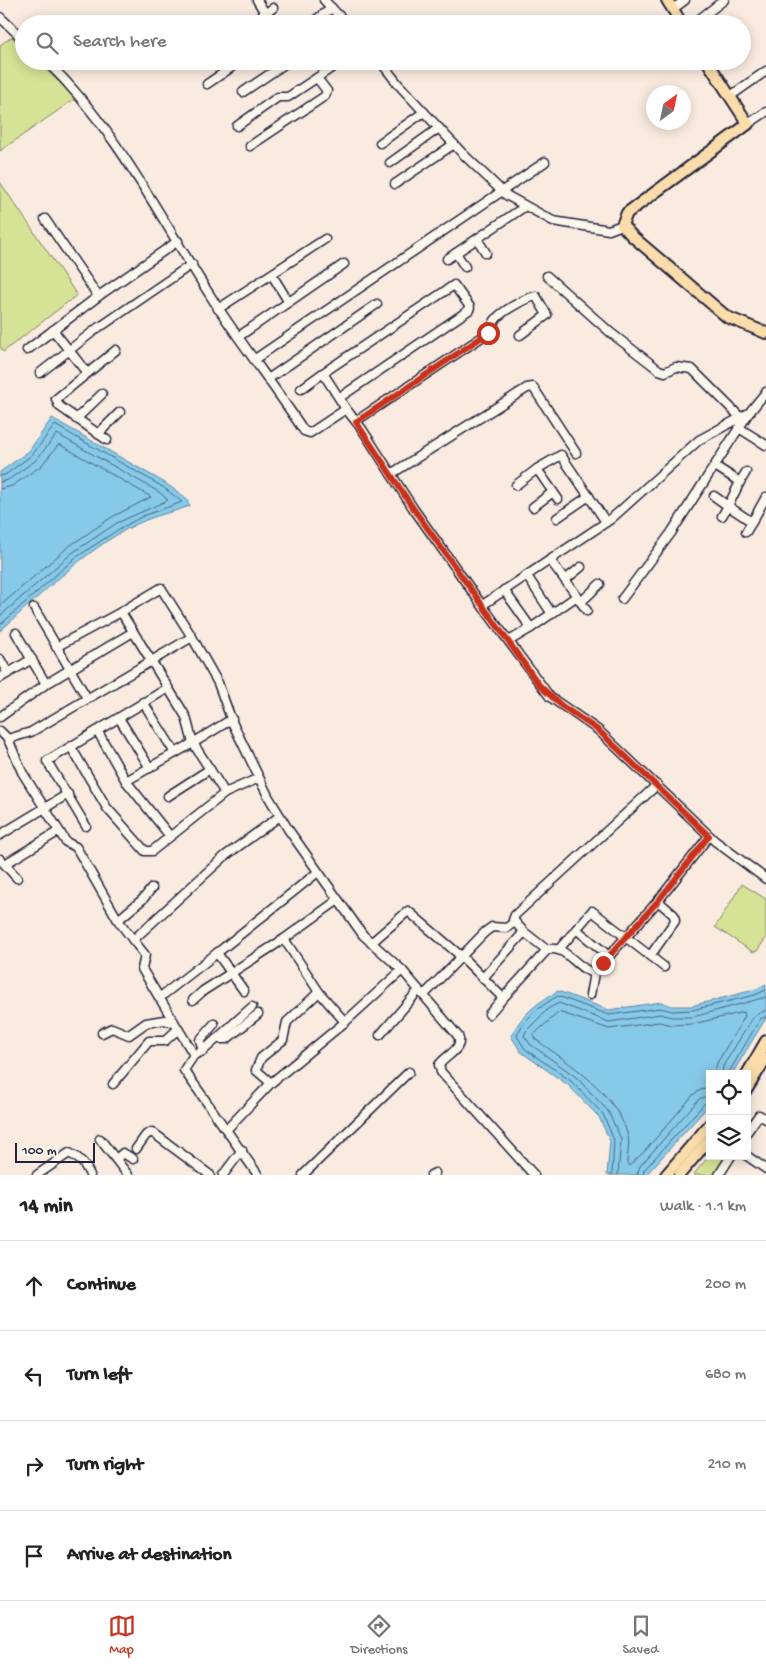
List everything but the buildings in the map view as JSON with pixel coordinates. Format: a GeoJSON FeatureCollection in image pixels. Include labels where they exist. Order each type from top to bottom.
{"type":"FeatureCollection","features":[{"type":"Feature","properties":{"kind":"main road"},"geometry":{"type":"LineString","coordinates":[[667,0],[677,15]]}},
{"type":"Feature","properties":{"kind":"main road"},"geometry":{"type":"LineString","coordinates":[[712,70],[748,124],[627,213],[622,225],[632,236],[727,317],[766,333]]}},
{"type":"Feature","properties":{"kind":"main road"},"geometry":{"type":"LineString","coordinates":[[749,1070],[766,1041]]}},
{"type":"Feature","properties":{"kind":"main road"},"geometry":{"type":"LineString","coordinates":[[751,1082],[766,1058]]}},
{"type":"Feature","properties":{"kind":"main road"},"geometry":{"type":"LineString","coordinates":[[666,1175],[706,1129]]}},
{"type":"Feature","properties":{"kind":"main road"},"geometry":{"type":"LineString","coordinates":[[679,1175],[706,1144]]}},
{"type":"Feature","properties":{"kind":"street"},"geometry":{"type":"LineString","coordinates":[[257,0],[265,13]]}},
{"type":"Feature","properties":{"kind":"street"},"geometry":{"type":"LineString","coordinates":[[324,0],[339,15]]}},
{"type":"Feature","properties":{"kind":"street"},"geometry":{"type":"LineString","coordinates":[[673,9],[685,0]]}},
{"type":"Feature","properties":{"kind":"street"},"geometry":{"type":"LineString","coordinates":[[705,15],[724,0]]}},
{"type":"Feature","properties":{"kind":"street"},"geometry":{"type":"LineString","coordinates":[[262,15],[273,8]]}},
{"type":"Feature","properties":{"kind":"street"},"geometry":{"type":"LineString","coordinates":[[322,15],[332,8]]}},
{"type":"Feature","properties":{"kind":"street"},"geometry":{"type":"LineString","coordinates":[[0,17],[15,31]]}},
{"type":"Feature","properties":{"kind":"street"},"geometry":{"type":"LineString","coordinates":[[55,70],[71,85],[97,118],[143,185],[218,309],[304,431],[310,433],[346,409]]}},
{"type":"Feature","properties":{"kind":"street"},"geometry":{"type":"LineString","coordinates":[[207,84],[228,70]]}},
{"type":"Feature","properties":{"kind":"street"},"geometry":{"type":"LineString","coordinates":[[244,92],[276,70]]}},
{"type":"Feature","properties":{"kind":"street"},"geometry":{"type":"LineString","coordinates":[[237,126],[278,96],[288,97],[329,70]]}},
{"type":"Feature","properties":{"kind":"street"},"geometry":{"type":"LineString","coordinates":[[388,70],[454,144],[501,191],[524,207],[553,221],[593,229],[609,230],[622,225]]}},
{"type":"Feature","properties":{"kind":"street"},"geometry":{"type":"LineString","coordinates":[[729,97],[766,71]]}},
{"type":"Feature","properties":{"kind":"street"},"geometry":{"type":"LineString","coordinates":[[250,146],[325,96],[327,92],[317,78]]}},
{"type":"Feature","properties":{"kind":"street"},"geometry":{"type":"LineString","coordinates":[[380,143],[424,112]]}},
{"type":"Feature","properties":{"kind":"street"},"geometry":{"type":"LineString","coordinates":[[748,124],[766,112]]}},
{"type":"Feature","properties":{"kind":"street"},"geometry":{"type":"LineString","coordinates":[[390,163],[439,128]]}},
{"type":"Feature","properties":{"kind":"street"},"geometry":{"type":"LineString","coordinates":[[396,184],[454,144]]}},
{"type":"Feature","properties":{"kind":"street"},"geometry":{"type":"LineString","coordinates":[[255,359],[545,162]]}},
{"type":"Feature","properties":{"kind":"street"},"geometry":{"type":"LineString","coordinates":[[447,259],[524,207]]}},
{"type":"Feature","properties":{"kind":"street"},"geometry":{"type":"LineString","coordinates":[[45,220],[98,296]]}},
{"type":"Feature","properties":{"kind":"street"},"geometry":{"type":"LineString","coordinates":[[218,309],[325,239]]}},
{"type":"Feature","properties":{"kind":"street"},"geometry":{"type":"LineString","coordinates":[[477,239],[486,253]]}},
{"type":"Feature","properties":{"kind":"street"},"geometry":{"type":"LineString","coordinates":[[27,350],[98,296],[178,242]]}},
{"type":"Feature","properties":{"kind":"street"},"geometry":{"type":"LineString","coordinates":[[456,253],[465,267]]}},
{"type":"Feature","properties":{"kind":"street"},"geometry":{"type":"LineString","coordinates":[[40,373],[101,326],[192,264]]}},
{"type":"Feature","properties":{"kind":"street"},"geometry":{"type":"LineString","coordinates":[[238,336],[344,264]]}},
{"type":"Feature","properties":{"kind":"street"},"geometry":{"type":"LineString","coordinates":[[272,275],[288,301]]}},
{"type":"Feature","properties":{"kind":"street"},"geometry":{"type":"LineString","coordinates":[[547,276],[611,333],[659,370],[665,372],[676,367],[692,369],[744,416]]}},
{"type":"Feature","properties":{"kind":"street"},"geometry":{"type":"LineString","coordinates":[[301,389],[453,284],[470,307],[339,398]]}},
{"type":"Feature","properties":{"kind":"street"},"geometry":{"type":"LineString","coordinates":[[356,422],[488,333],[492,329],[495,320],[503,314],[526,299],[536,296],[547,315],[520,335]]}},
{"type":"Feature","properties":{"kind":"street"},"geometry":{"type":"LineString","coordinates":[[268,379],[378,304]]}},
{"type":"Feature","properties":{"kind":"street"},"geometry":{"type":"LineString","coordinates":[[53,330],[86,373]]}},
{"type":"Feature","properties":{"kind":"street"},"geometry":{"type":"LineString","coordinates":[[107,440],[59,406],[56,399],[116,350]]}},
{"type":"Feature","properties":{"kind":"street"},"geometry":{"type":"LineString","coordinates":[[323,373],[484,608],[550,697],[598,730],[709,836],[766,879]]}},
{"type":"Feature","properties":{"kind":"street"},"geometry":{"type":"LineString","coordinates":[[392,474],[516,394],[533,387],[574,450],[537,469],[516,485]]}},
{"type":"Feature","properties":{"kind":"street"},"geometry":{"type":"LineString","coordinates":[[622,599],[671,532],[715,466],[739,428],[744,416],[766,392]]}},
{"type":"Feature","properties":{"kind":"street"},"geometry":{"type":"LineString","coordinates":[[76,419],[102,394]]}},
{"type":"Feature","properties":{"kind":"street"},"geometry":{"type":"LineString","coordinates":[[98,434],[120,412]]}},
{"type":"Feature","properties":{"kind":"street"},"geometry":{"type":"LineString","coordinates":[[484,608],[484,604],[489,600],[606,522],[698,440],[744,416]]}},
{"type":"Feature","properties":{"kind":"street"},"geometry":{"type":"LineString","coordinates":[[739,428],[766,444]]}},
{"type":"Feature","properties":{"kind":"street"},"geometry":{"type":"LineString","coordinates":[[561,455],[606,522]]}},
{"type":"Feature","properties":{"kind":"street"},"geometry":{"type":"LineString","coordinates":[[715,466],[740,482]]}},
{"type":"Feature","properties":{"kind":"street"},"geometry":{"type":"LineString","coordinates":[[537,469],[558,499]]}},
{"type":"Feature","properties":{"kind":"street"},"geometry":{"type":"LineString","coordinates":[[722,516],[746,472]]}},
{"type":"Feature","properties":{"kind":"street"},"geometry":{"type":"LineString","coordinates":[[534,507],[553,492]]}},
{"type":"Feature","properties":{"kind":"street"},"geometry":{"type":"LineString","coordinates":[[556,518],[589,496]]}},
{"type":"Feature","properties":{"kind":"street"},"geometry":{"type":"LineString","coordinates":[[714,496],[752,522]]}},
{"type":"Feature","properties":{"kind":"street"},"geometry":{"type":"LineString","coordinates":[[746,532],[766,497]]}},
{"type":"Feature","properties":{"kind":"street"},"geometry":{"type":"LineString","coordinates":[[550,560],[587,611]]}},
{"type":"Feature","properties":{"kind":"street"},"geometry":{"type":"LineString","coordinates":[[565,580],[581,567]]}},
{"type":"Feature","properties":{"kind":"street"},"geometry":{"type":"LineString","coordinates":[[527,576],[552,614]]}},
{"type":"Feature","properties":{"kind":"street"},"geometry":{"type":"LineString","coordinates":[[508,641],[579,599],[600,584]]}},
{"type":"Feature","properties":{"kind":"street"},"geometry":{"type":"LineString","coordinates":[[56,647],[121,612],[160,588],[192,637],[218,683],[259,778],[280,816],[338,900],[371,943],[402,970],[422,992],[460,1041],[459,1046],[439,1065],[442,1072],[534,1175]]}},
{"type":"Feature","properties":{"kind":"street"},"geometry":{"type":"LineString","coordinates":[[504,590],[531,628]]}},
{"type":"Feature","properties":{"kind":"street"},"geometry":{"type":"LineString","coordinates":[[34,608],[87,698]]}},
{"type":"Feature","properties":{"kind":"street"},"geometry":{"type":"LineString","coordinates":[[121,612],[186,717],[193,742],[225,793]]}},
{"type":"Feature","properties":{"kind":"street"},"geometry":{"type":"LineString","coordinates":[[0,717],[46,684],[133,632]]}},
{"type":"Feature","properties":{"kind":"street"},"geometry":{"type":"LineString","coordinates":[[16,633],[46,684]]}},
{"type":"Feature","properties":{"kind":"street"},"geometry":{"type":"LineString","coordinates":[[8,739],[31,732],[192,637]]}},
{"type":"Feature","properties":{"kind":"street"},"geometry":{"type":"LineString","coordinates":[[0,659],[8,673]]}},
{"type":"Feature","properties":{"kind":"street"},"geometry":{"type":"LineString","coordinates":[[0,678],[32,660]]}},
{"type":"Feature","properties":{"kind":"street"},"geometry":{"type":"LineString","coordinates":[[86,826],[47,760],[98,732],[168,688]]}},
{"type":"Feature","properties":{"kind":"street"},"geometry":{"type":"LineString","coordinates":[[143,702],[174,753]]}},
{"type":"Feature","properties":{"kind":"street"},"geometry":{"type":"LineString","coordinates":[[119,718],[150,768]]}},
{"type":"Feature","properties":{"kind":"street"},"geometry":{"type":"LineString","coordinates":[[126,781],[232,719]]}},
{"type":"Feature","properties":{"kind":"street"},"geometry":{"type":"LineString","coordinates":[[0,731],[8,739],[22,772],[66,842],[76,847],[118,920],[146,955],[142,969],[194,1055]]}},
{"type":"Feature","properties":{"kind":"street"},"geometry":{"type":"LineString","coordinates":[[98,732],[126,781],[169,835]]}},
{"type":"Feature","properties":{"kind":"street"},"geometry":{"type":"LineString","coordinates":[[71,747],[107,808],[145,851],[152,851],[169,835],[189,823],[225,793],[259,778]]}},
{"type":"Feature","properties":{"kind":"street"},"geometry":{"type":"LineString","coordinates":[[168,796],[210,769]]}},
{"type":"Feature","properties":{"kind":"street"},"geometry":{"type":"LineString","coordinates":[[548,950],[524,932],[513,920],[516,915],[657,786]]}},
{"type":"Feature","properties":{"kind":"street"},"geometry":{"type":"LineString","coordinates":[[0,836],[68,794]]}},
{"type":"Feature","properties":{"kind":"street"},"geometry":{"type":"LineString","coordinates":[[133,940],[225,856],[280,816]]}},
{"type":"Feature","properties":{"kind":"street"},"geometry":{"type":"LineString","coordinates":[[17,878],[2,861],[59,831]]}},
{"type":"Feature","properties":{"kind":"street"},"geometry":{"type":"LineString","coordinates":[[590,995],[594,973],[658,901],[709,836]]}},
{"type":"Feature","properties":{"kind":"street"},"geometry":{"type":"LineString","coordinates":[[159,998],[318,872]]}},
{"type":"Feature","properties":{"kind":"street"},"geometry":{"type":"LineString","coordinates":[[118,920],[143,899],[152,888]]}},
{"type":"Feature","properties":{"kind":"street"},"geometry":{"type":"LineString","coordinates":[[193,1000],[338,900]]}},
{"type":"Feature","properties":{"kind":"street"},"geometry":{"type":"LineString","coordinates":[[650,956],[675,921],[674,915],[658,901]]}},
{"type":"Feature","properties":{"kind":"street"},"geometry":{"type":"LineString","coordinates":[[371,943],[408,911],[462,957],[503,998]]}},
{"type":"Feature","properties":{"kind":"street"},"geometry":{"type":"LineString","coordinates":[[489,1014],[548,950],[560,948],[592,911],[664,967]]}},
{"type":"Feature","properties":{"kind":"street"},"geometry":{"type":"LineString","coordinates":[[380,1035],[422,992],[462,957],[492,927],[506,928],[515,922]]}},
{"type":"Feature","properties":{"kind":"street"},"geometry":{"type":"LineString","coordinates":[[576,929],[609,956]]}},
{"type":"Feature","properties":{"kind":"street"},"geometry":{"type":"LineString","coordinates":[[482,978],[524,932]]}},
{"type":"Feature","properties":{"kind":"street"},"geometry":{"type":"LineString","coordinates":[[284,939],[319,992],[345,1022]]}},
{"type":"Feature","properties":{"kind":"street"},"geometry":{"type":"LineString","coordinates":[[560,948],[584,969],[594,973]]}},
{"type":"Feature","properties":{"kind":"street"},"geometry":{"type":"LineString","coordinates":[[217,953],[244,991]]}},
{"type":"Feature","properties":{"kind":"street"},"geometry":{"type":"LineString","coordinates":[[227,1129],[271,1083],[345,1022],[402,970]]}},
{"type":"Feature","properties":{"kind":"street"},"geometry":{"type":"LineString","coordinates":[[271,1083],[256,1070],[261,1058],[283,1040],[287,1022],[319,992]]}},
{"type":"Feature","properties":{"kind":"street"},"geometry":{"type":"LineString","coordinates":[[252,1007],[203,1051],[194,1055],[184,1070],[258,1175]]}},
{"type":"Feature","properties":{"kind":"street"},"geometry":{"type":"LineString","coordinates":[[217,1039],[227,1039],[258,1014]]}},
{"type":"Feature","properties":{"kind":"street"},"geometry":{"type":"LineString","coordinates":[[102,1033],[112,1028],[130,1035],[146,1023],[164,1020],[176,1026]]}},
{"type":"Feature","properties":{"kind":"street"},"geometry":{"type":"LineString","coordinates":[[203,1051],[200,1040],[214,1024]]}},
{"type":"Feature","properties":{"kind":"street"},"geometry":{"type":"LineString","coordinates":[[113,1084],[150,1041],[165,1041],[176,1026]]}},
{"type":"Feature","properties":{"kind":"street"},"geometry":{"type":"LineString","coordinates":[[304,1175],[409,1072]]}},
{"type":"Feature","properties":{"kind":"street"},"geometry":{"type":"LineString","coordinates":[[751,1126],[759,1115],[766,1119]]}},
{"type":"Feature","properties":{"kind":"street"},"geometry":{"type":"LineString","coordinates":[[136,1149],[146,1136],[152,1132],[210,1175]]}},
{"type":"Feature","properties":{"kind":"street"},"geometry":{"type":"LineString","coordinates":[[100,1139],[128,1175]]}},
{"type":"Feature","properties":{"kind":"street"},"geometry":{"type":"LineString","coordinates":[[223,1175],[242,1150]]}},
{"type":"Feature","properties":{"kind":"street"},"geometry":{"type":"LineString","coordinates":[[36,1175],[69,1153],[78,1157],[86,1166],[90,1175]]}},
{"type":"Feature","properties":{"kind":"street"},"geometry":{"type":"LineString","coordinates":[[116,1159],[123,1153],[133,1159]]}},
{"type":"Feature","properties":{"kind":"street"},"geometry":{"type":"LineString","coordinates":[[751,1159],[766,1169]]}},
{"type":"Feature","properties":{"kind":"street"},"geometry":{"type":"LineString","coordinates":[[719,1175],[728,1160]]}},
{"type":"Feature","properties":{"kind":"green space"},"geometry":{"type":"Polygon","coordinates":[[[12,37],[15,40],[15,70],[46,70],[76,98],[0,151],[0,45],[12,37]]]}},
{"type":"Feature","properties":{"kind":"green space"},"geometry":{"type":"Polygon","coordinates":[[[0,182],[77,295],[3,352],[0,346],[0,182]]]}},
{"type":"Feature","properties":{"kind":"green space"},"geometry":{"type":"Polygon","coordinates":[[[742,884],[766,899],[766,938],[757,951],[753,952],[715,927],[742,884]]]}},
{"type":"Feature","properties":{"kind":"green space"},"geometry":{"type":"Polygon","coordinates":[[[706,1160],[725,1160],[716,1175],[693,1175],[706,1160]]]}},
{"type":"Feature","properties":{"kind":"water"},"geometry":{"type":"Polygon","coordinates":[[[52,418],[165,483],[185,497],[190,506],[146,520],[107,541],[51,585],[0,631],[0,472],[29,451],[52,418]]]}},
{"type":"Feature","properties":{"kind":"water"},"geometry":{"type":"Polygon","coordinates":[[[766,984],[766,1018],[734,1070],[706,1070],[706,1108],[646,1175],[607,1175],[610,1141],[599,1117],[568,1085],[521,1052],[511,1036],[519,1022],[531,1010],[544,999],[558,991],[609,1010],[661,1002],[672,1006],[691,1006],[754,990],[766,984]]]}},
{"type":"Feature","properties":{"kind":"route"},"geometry":{"type":"LineString","coordinates":[[488,333],[356,422],[413,508],[525,662],[540,686],[550,697],[598,730],[709,836],[658,901],[603,963]]}}]}
